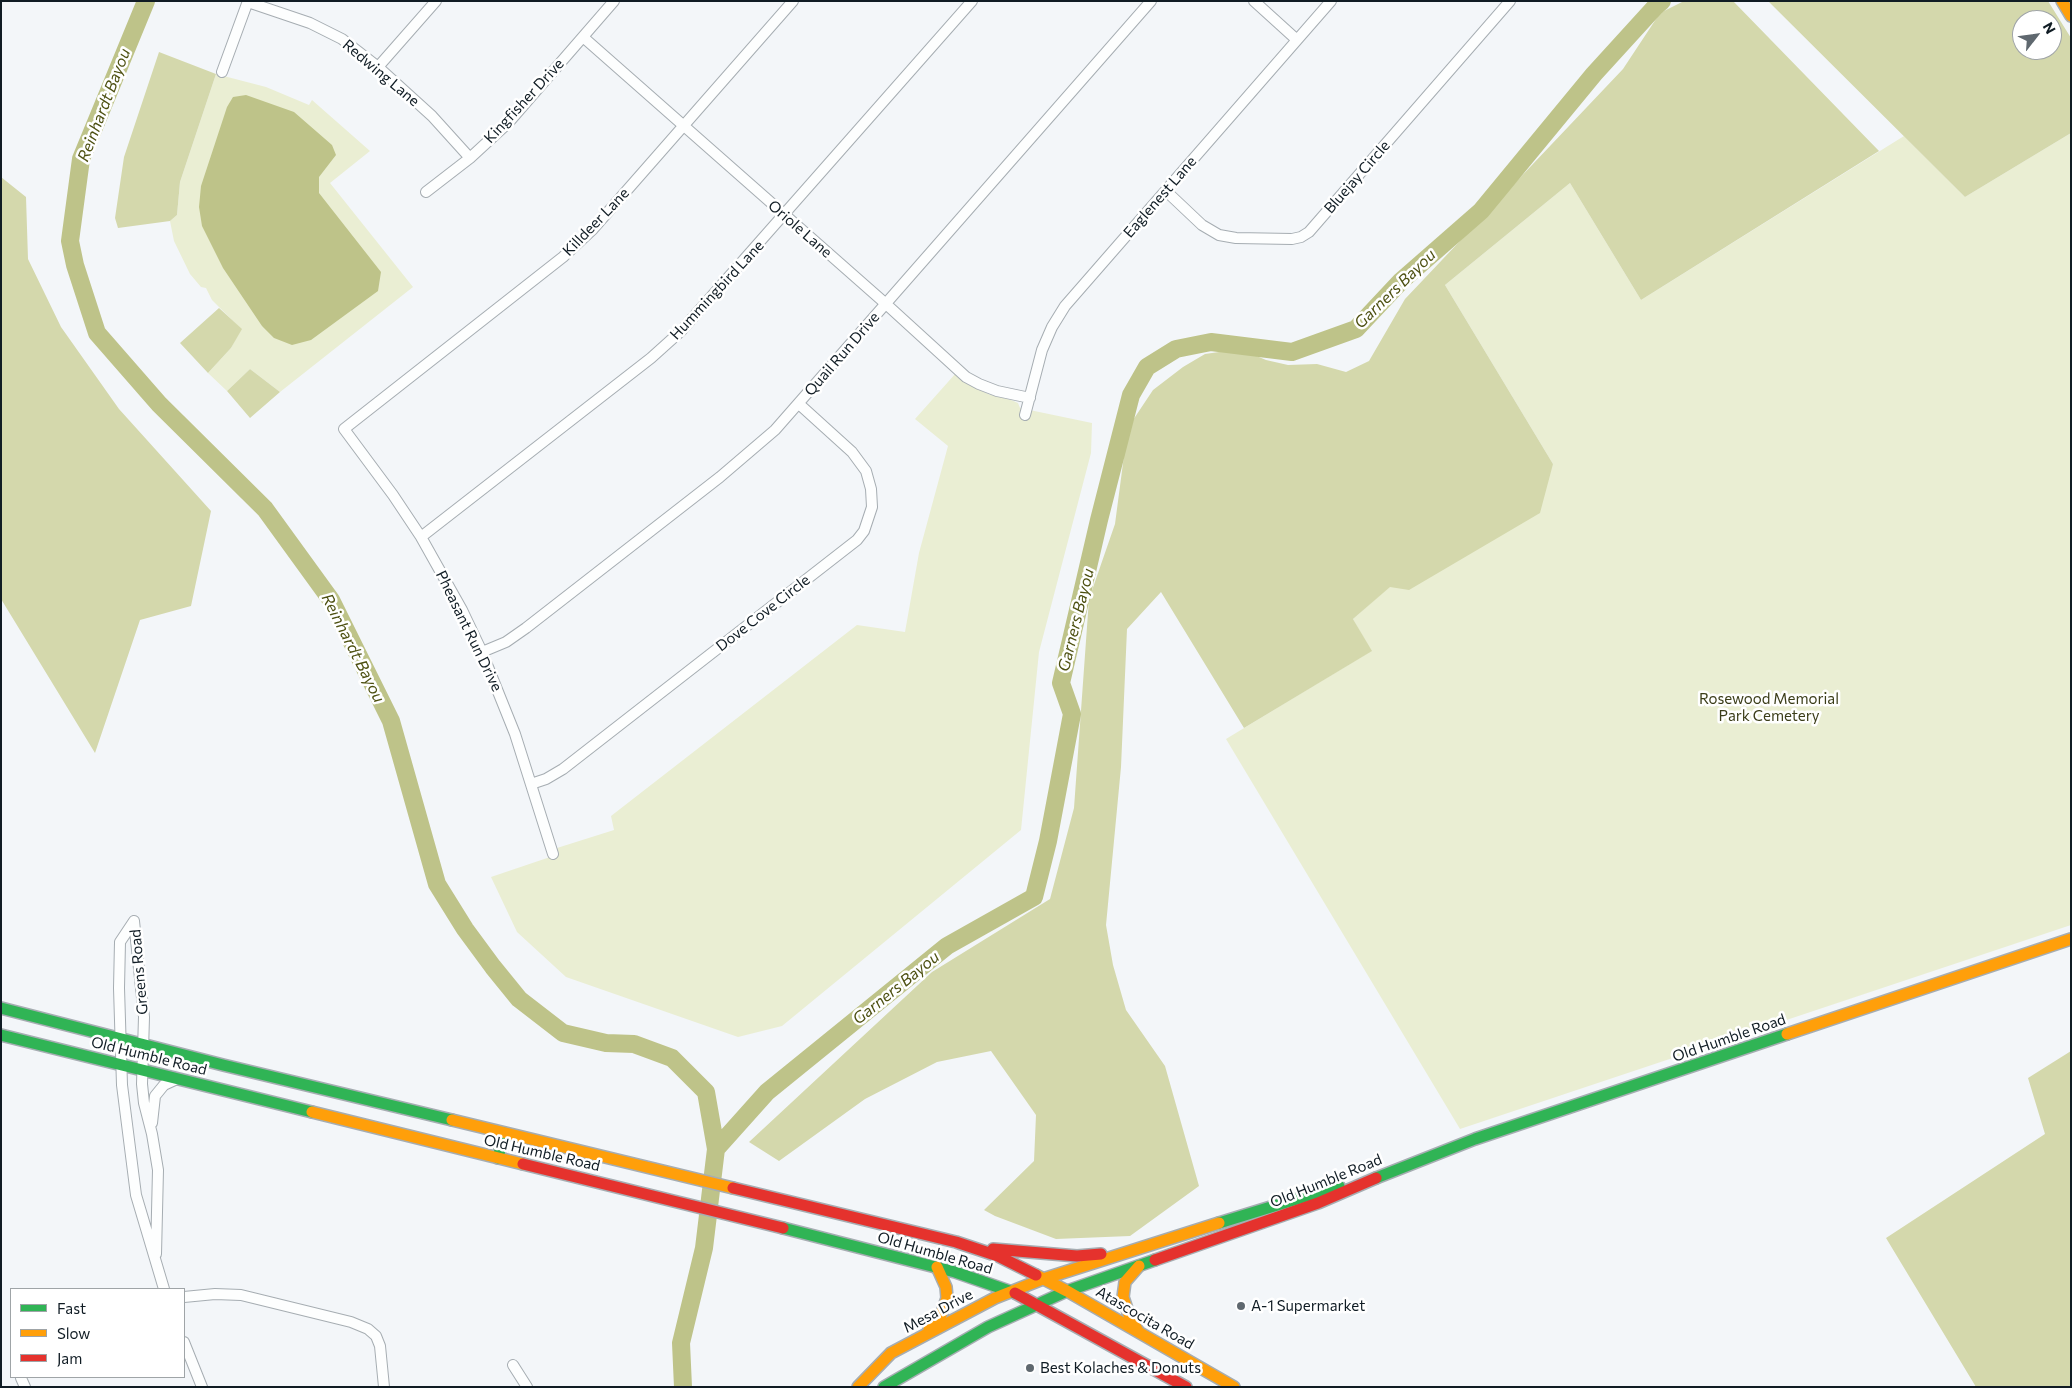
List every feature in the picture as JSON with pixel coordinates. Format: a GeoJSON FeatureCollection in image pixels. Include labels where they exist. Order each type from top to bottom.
{"type":"FeatureCollection","features":[{"type":"Feature","properties":{"kind":"main road"},"geometry":{"type":"LineString","coordinates":[[2062,1],[2071,16]]}},
{"type":"Feature","properties":{"kind":"main road","name":"Old Humble Road"},"geometry":{"type":"LineString","coordinates":[[1,1035],[667,1198],[937,1267],[1012,1291],[1036,1306],[1068,1291],[1318,1203],[1474,1139],[2071,939]]}},
{"type":"Feature","properties":{"kind":"main road","name":"Old Humble Road"},"geometry":{"type":"LineString","coordinates":[[1,1008],[961,1244],[998,1256],[1068,1291]]}},
{"type":"Feature","properties":{"kind":"main road"},"geometry":{"type":"LineString","coordinates":[[498,1158],[504,1133]]}},
{"type":"Feature","properties":{"kind":"main road","name":"Old Humble Road"},"geometry":{"type":"LineString","coordinates":[[1043,1279],[1122,1252],[1398,1169]]}},
{"type":"Feature","properties":{"kind":"main road"},"geometry":{"type":"LineString","coordinates":[[961,1244],[1015,1252],[1078,1256],[1122,1252]]}},
{"type":"Feature","properties":{"kind":"main road"},"geometry":{"type":"LineString","coordinates":[[1139,1332],[1123,1298],[1129,1276],[1140,1265]]}},
{"type":"Feature","properties":{"kind":"main road"},"geometry":{"type":"LineString","coordinates":[[920,1337],[938,1321],[944,1310],[947,1298],[943,1276],[937,1267]]}},
{"type":"Feature","properties":{"kind":"main road","name":"Mesa Drive"},"geometry":{"type":"LineString","coordinates":[[858,1387],[891,1353],[995,1298],[1043,1279]]}},
{"type":"Feature","properties":{"kind":"main road","name":"Atascocita Road"},"geometry":{"type":"LineString","coordinates":[[1068,1291],[1234,1387]]}},
{"type":"Feature","properties":{"kind":"main road"},"geometry":{"type":"LineString","coordinates":[[884,1387],[988,1327],[1036,1306],[1186,1387]]}},
{"type":"Feature","properties":{"kind":"street"},"geometry":{"type":"LineString","coordinates":[[222,72],[248,1]]}},
{"type":"Feature","properties":{"kind":"street","name":"Redwing Lane"},"geometry":{"type":"LineString","coordinates":[[248,1],[310,23],[342,39],[378,67],[432,116],[470,158]]}},
{"type":"Feature","properties":{"kind":"street"},"geometry":{"type":"LineString","coordinates":[[378,67],[436,1]]}},
{"type":"Feature","properties":{"kind":"street","name":"Kingfisher Drive"},"geometry":{"type":"LineString","coordinates":[[426,192],[470,158],[509,122],[614,1]]}},
{"type":"Feature","properties":{"kind":"street","name":"Killdeer Lane"},"geometry":{"type":"LineString","coordinates":[[344,429],[563,257],[593,229],[793,1]]}},
{"type":"Feature","properties":{"kind":"street","name":"Hummingbird Lane"},"geometry":{"type":"LineString","coordinates":[[421,537],[657,353],[682,331],[972,1]]}},
{"type":"Feature","properties":{"kind":"street","name":"Quail Run Drive"},"geometry":{"type":"LineString","coordinates":[[482,652],[506,642],[526,628],[712,483],[775,430],[1151,1]]}},
{"type":"Feature","properties":{"kind":"street"},"geometry":{"type":"LineString","coordinates":[[1254,1],[1297,40]]}},
{"type":"Feature","properties":{"kind":"street","name":"Eaglenest Lane"},"geometry":{"type":"LineString","coordinates":[[1026,415],[1042,350],[1052,327],[1065,306],[1331,1]]}},
{"type":"Feature","properties":{"kind":"street","name":"Bluejay Circle"},"geometry":{"type":"LineString","coordinates":[[1166,191],[1202,225],[1219,235],[1236,238],[1292,239],[1301,237],[1309,232],[1510,1]]}},
{"type":"Feature","properties":{"kind":"street","name":"Oriole Lane"},"geometry":{"type":"LineString","coordinates":[[583,37],[966,377],[997,390],[1030,398]]}},
{"type":"Feature","properties":{"kind":"street","name":"Dove Cove Circle"},"geometry":{"type":"LineString","coordinates":[[532,784],[563,770],[857,540],[864,531],[872,507],[872,489],[866,471],[852,452],[799,404]]}},
{"type":"Feature","properties":{"kind":"street","name":"Pheasant Run Drive"},"geometry":{"type":"LineString","coordinates":[[344,429],[393,494],[421,537],[462,610],[482,652],[515,734],[553,854]]}},
{"type":"Feature","properties":{"kind":"street","name":"Greens Road"},"geometry":{"type":"LineString","coordinates":[[156,1265],[158,1170],[144,1103],[142,1071],[144,1017],[134,921],[120,942],[118,988],[121,1065],[136,1195],[156,1265],[164,1288]]}},
{"type":"Feature","properties":{"kind":"street","name":"Greens Road"},"geometry":{"type":"LineString","coordinates":[[152,1134],[155,1096],[164,1085],[177,1079]]}},
{"type":"Feature","properties":{"kind":"street"},"geometry":{"type":"LineString","coordinates":[[185,1297],[215,1294],[241,1295],[351,1322],[368,1329],[376,1336],[380,1346],[384,1387]]}},
{"type":"Feature","properties":{"kind":"street"},"geometry":{"type":"LineString","coordinates":[[185,1344],[202,1387]]}},
{"type":"Feature","properties":{"kind":"street"},"geometry":{"type":"LineString","coordinates":[[513,1365],[526,1387]]}},
{"type":"Feature","properties":{"kind":"green space"},"geometry":{"type":"Polygon","coordinates":[[[216,74],[266,87],[309,105],[312,100],[370,151],[330,183],[413,287],[280,392],[250,369],[227,391],[208,373],[231,348],[241,329],[212,300],[206,288],[201,287],[190,274],[174,241],[170,221],[177,215],[180,182],[216,74]]]}},
{"type":"Feature","properties":{"kind":"green space","name":"Rosewood Memorial Park Cemetery"},"geometry":{"type":"Polygon","coordinates":[[[2071,133],[2071,925],[1460,1129],[1226,739],[1371,651],[1353,619],[1390,586],[1553,464],[1445,285],[1570,183],[1641,300],[1904,136],[1965,197],[2071,133]]]}},
{"type":"Feature","properties":{"kind":"green space"},"geometry":{"type":"Polygon","coordinates":[[[956,373],[971,385],[988,394],[1018,403],[1020,408],[1092,423],[1091,453],[1039,652],[1021,830],[782,1026],[738,1037],[566,977],[517,932],[491,877],[559,854],[557,848],[614,830],[611,816],[857,625],[905,632],[919,553],[948,446],[915,419],[956,373]]]}},
{"type":"Feature","properties":{"kind":"shaded area"},"geometry":{"type":"Polygon","coordinates":[[[1684,1],[1733,1],[1879,151],[1641,300],[1570,183],[1445,285],[1553,464],[1540,513],[1409,590],[1390,587],[1353,619],[1372,651],[1244,728],[1161,592],[1127,629],[1121,767],[1106,925],[1113,965],[1126,1010],[1165,1066],[1199,1186],[1130,1236],[1056,1239],[984,1210],[1034,1161],[1036,1115],[991,1051],[937,1062],[865,1099],[779,1161],[749,1142],[932,972],[1050,899],[1074,808],[1089,599],[1115,524],[1125,448],[1133,420],[1153,390],[1183,367],[1205,354],[1240,349],[1266,360],[1288,365],[1317,364],[1346,372],[1369,361],[1405,299],[1623,69],[1660,13],[1684,1]]]}},
{"type":"Feature","properties":{"kind":"shaded area"},"geometry":{"type":"Polygon","coordinates":[[[1768,1],[2048,1],[2054,10],[2012,10],[2012,60],[2062,60],[2062,24],[2071,38],[2071,133],[1965,197],[1768,1]]]}},
{"type":"Feature","properties":{"kind":"shaded area"},"geometry":{"type":"Polygon","coordinates":[[[159,52],[216,74],[180,182],[177,215],[170,221],[118,228],[115,218],[124,157],[159,52]]]}},
{"type":"Feature","properties":{"kind":"shaded area"},"geometry":{"type":"Polygon","coordinates":[[[246,95],[294,112],[332,145],[336,155],[319,177],[319,193],[381,272],[378,291],[311,340],[292,345],[274,338],[262,326],[223,268],[202,226],[199,207],[201,186],[227,107],[233,97],[246,95]]]}},
{"type":"Feature","properties":{"kind":"shaded area"},"geometry":{"type":"Polygon","coordinates":[[[1,177],[26,197],[28,259],[61,327],[119,409],[211,511],[191,606],[140,620],[95,753],[1,599],[1,177]]]}},
{"type":"Feature","properties":{"kind":"shaded area"},"geometry":{"type":"Polygon","coordinates":[[[219,308],[242,329],[231,348],[208,373],[180,343],[219,308]]]}},
{"type":"Feature","properties":{"kind":"shaded area"},"geometry":{"type":"Polygon","coordinates":[[[250,369],[280,392],[250,418],[227,391],[250,369]]]}},
{"type":"Feature","properties":{"kind":"shaded area"},"geometry":{"type":"Polygon","coordinates":[[[2071,1051],[2071,1387],[1976,1387],[1886,1238],[2045,1134],[2028,1078],[2071,1051]]]}},
{"type":"Feature","properties":{"kind":"waterway","name":"Reinhardt Bayou"},"geometry":{"type":"LineString","coordinates":[[146,1],[81,159],[70,241],[75,265],[97,333],[159,404],[265,509],[331,600],[391,721],[437,884],[465,929],[493,967],[519,999],[563,1033],[606,1043],[634,1044],[672,1058],[706,1092],[716,1149]]}},
{"type":"Feature","properties":{"kind":"waterway","name":"Garners Bayou"},"geometry":{"type":"LineString","coordinates":[[683,1387],[681,1343],[704,1248],[716,1149],[767,1092],[947,946],[1034,897],[1048,841],[1072,714],[1061,683],[1099,520],[1131,395],[1147,367],[1176,349],[1211,342],[1292,352],[1356,329],[1401,281],[1481,211],[1594,74],[1662,1]]}},
{"type":"Feature","properties":{"kind":"traffic: fast"},"geometry":{"type":"LineString","coordinates":[[1,1008],[223,1065],[452,1120]]}},
{"type":"Feature","properties":{"kind":"traffic: fast"},"geometry":{"type":"LineString","coordinates":[[1376,1178],[1475,1139],[1787,1034]]}},
{"type":"Feature","properties":{"kind":"traffic: fast"},"geometry":{"type":"LineString","coordinates":[[1,1035],[312,1112]]}},
{"type":"Feature","properties":{"kind":"traffic: fast"},"geometry":{"type":"LineString","coordinates":[[498,1158],[504,1133]]}},
{"type":"Feature","properties":{"kind":"traffic: fast"},"geometry":{"type":"LineString","coordinates":[[1219,1223],[1339,1186]]}},
{"type":"Feature","properties":{"kind":"traffic: fast"},"geometry":{"type":"LineString","coordinates":[[783,1228],[955,1272],[1015,1293]]}},
{"type":"Feature","properties":{"kind":"traffic: fast"},"geometry":{"type":"LineString","coordinates":[[884,1387],[988,1327],[1067,1291],[1155,1260]]}},
{"type":"Feature","properties":{"kind":"traffic: slow"},"geometry":{"type":"LineString","coordinates":[[2062,1],[2071,16]]}},
{"type":"Feature","properties":{"kind":"traffic: slow"},"geometry":{"type":"LineString","coordinates":[[1787,1034],[2071,939]]}},
{"type":"Feature","properties":{"kind":"traffic: slow"},"geometry":{"type":"LineString","coordinates":[[312,1112],[523,1164]]}},
{"type":"Feature","properties":{"kind":"traffic: slow"},"geometry":{"type":"LineString","coordinates":[[452,1120],[733,1188]]}},
{"type":"Feature","properties":{"kind":"traffic: slow"},"geometry":{"type":"LineString","coordinates":[[858,1387],[891,1353],[995,1298],[1043,1279],[1219,1223]]}},
{"type":"Feature","properties":{"kind":"traffic: slow"},"geometry":{"type":"LineString","coordinates":[[1138,1331],[1129,1315],[1123,1297],[1125,1282],[1139,1266]]}},
{"type":"Feature","properties":{"kind":"traffic: slow"},"geometry":{"type":"LineString","coordinates":[[929,1329],[939,1321],[947,1298],[946,1287],[937,1267]]}},
{"type":"Feature","properties":{"kind":"traffic: slow"},"geometry":{"type":"LineString","coordinates":[[1036,1275],[1234,1387]]}},
{"type":"Feature","properties":{"kind":"traffic: jam"},"geometry":{"type":"LineString","coordinates":[[523,1164],[783,1228]]}},
{"type":"Feature","properties":{"kind":"traffic: jam"},"geometry":{"type":"LineString","coordinates":[[1155,1260],[1318,1203],[1376,1178]]}},
{"type":"Feature","properties":{"kind":"traffic: jam"},"geometry":{"type":"LineString","coordinates":[[733,1188],[956,1242],[998,1256],[1036,1275]]}},
{"type":"Feature","properties":{"kind":"traffic: jam"},"geometry":{"type":"LineString","coordinates":[[993,1249],[1077,1256],[1101,1254]]}},
{"type":"Feature","properties":{"kind":"traffic: jam"},"geometry":{"type":"LineString","coordinates":[[1015,1293],[1186,1387]]}},
{"type":"Feature","properties":{"kind":"place","name":"A-1 Supermarket"},"geometry":{"type":"Point","coordinates":[1241,1306]}},
{"type":"Feature","properties":{"kind":"place","name":"Best Kolaches & Donuts"},"geometry":{"type":"Point","coordinates":[1030,1368]}}]}
